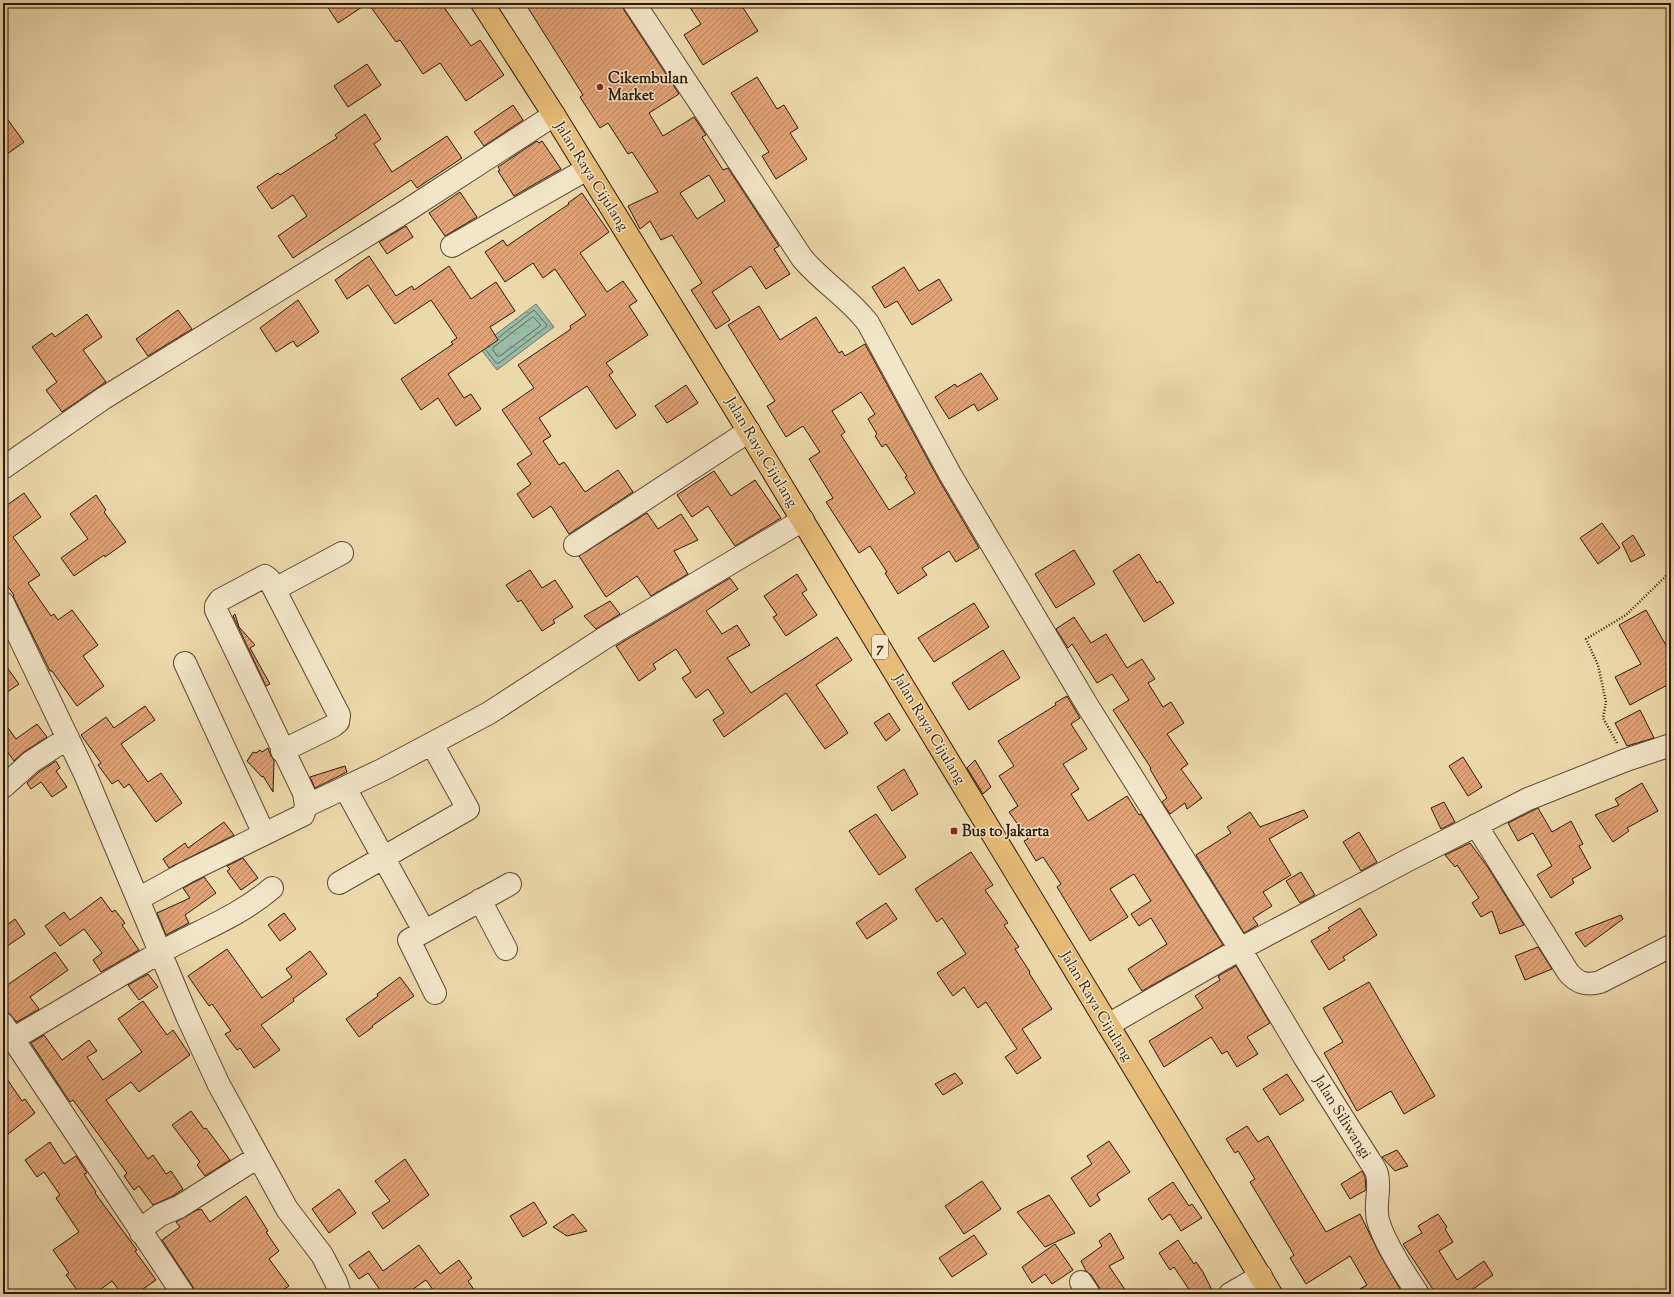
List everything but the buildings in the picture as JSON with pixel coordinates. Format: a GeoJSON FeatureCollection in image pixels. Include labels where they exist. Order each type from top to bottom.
{"type":"FeatureCollection","features":[{"type":"Feature","properties":{"kind":"highway","name":"Jalan Raya Cijulang"},"geometry":{"type":"LineString","coordinates":[[482,3],[554,115],[749,431],[1266,1285]]}},
{"type":"Feature","properties":{"kind":"street","name":"Jalan Siliwangi"},"geometry":{"type":"LineString","coordinates":[[634,3],[802,258],[818,276],[858,310],[868,323],[950,474],[1079,691],[1240,949],[1377,1174],[1378,1186],[1376,1204],[1378,1221],[1389,1244],[1418,1294]]}},
{"type":"Feature","properties":{"kind":"street"},"geometry":{"type":"LineString","coordinates":[[3,468],[104,398],[403,213],[554,115]]}},
{"type":"Feature","properties":{"kind":"street"},"geometry":{"type":"LineString","coordinates":[[452,246],[587,169]]}},
{"type":"Feature","properties":{"kind":"street"},"geometry":{"type":"LineString","coordinates":[[575,545],[749,431]]}},
{"type":"Feature","properties":{"kind":"street"},"geometry":{"type":"LineString","coordinates":[[306,803],[432,744],[489,713],[606,637],[803,520]]}},
{"type":"Feature","properties":{"kind":"street"},"geometry":{"type":"LineString","coordinates":[[274,589],[342,553]]}},
{"type":"Feature","properties":{"kind":"street"},"geometry":{"type":"LineString","coordinates":[[138,899],[187,872],[303,815],[306,803],[216,610],[216,606],[220,600],[265,576],[269,579],[339,715],[338,722],[333,726],[282,751]]}},
{"type":"Feature","properties":{"kind":"street"},"geometry":{"type":"LineString","coordinates":[[3,603],[85,774],[219,1085],[287,1209],[322,1255],[336,1282],[340,1294]]}},
{"type":"Feature","properties":{"kind":"street"},"geometry":{"type":"LineString","coordinates":[[185,663],[264,834]]}},
{"type":"Feature","properties":{"kind":"street"},"geometry":{"type":"LineString","coordinates":[[3,787],[31,762],[68,738]]}},
{"type":"Feature","properties":{"kind":"street"},"geometry":{"type":"LineString","coordinates":[[339,883],[468,809],[432,744]]}},
{"type":"Feature","properties":{"kind":"street"},"geometry":{"type":"LineString","coordinates":[[1108,1025],[1240,949],[1528,799],[1626,760],[1671,745]]}},
{"type":"Feature","properties":{"kind":"street"},"geometry":{"type":"LineString","coordinates":[[343,785],[424,931]]}},
{"type":"Feature","properties":{"kind":"street"},"geometry":{"type":"LineString","coordinates":[[1476,825],[1568,972],[1578,982],[1589,984],[1600,982],[1671,946]]}},
{"type":"Feature","properties":{"kind":"street"},"geometry":{"type":"LineString","coordinates":[[435,993],[409,940],[510,884]]}},
{"type":"Feature","properties":{"kind":"street"},"geometry":{"type":"LineString","coordinates":[[183,1294],[8,1032],[245,908],[272,888]]}},
{"type":"Feature","properties":{"kind":"street"},"geometry":{"type":"LineString","coordinates":[[480,900],[506,949]]}},
{"type":"Feature","properties":{"kind":"street"},"geometry":{"type":"LineString","coordinates":[[141,1233],[149,1223],[160,1215],[179,1207],[258,1157]]}},
{"type":"Feature","properties":{"kind":"street"},"geometry":{"type":"LineString","coordinates":[[1230,1294],[1266,1285]]}},
{"type":"Feature","properties":{"kind":"path"},"geometry":{"type":"LineString","coordinates":[[1626,760],[1603,718],[1606,702],[1598,665],[1586,639],[1626,615],[1666,576],[1671,574]]}},
{"type":"Feature","properties":{"kind":"water"},"geometry":{"type":"Polygon","coordinates":[[[536,304],[554,327],[497,370],[479,347],[536,304]]]}},
{"type":"Feature","properties":{"kind":"place","name":"Cikembulan Market"},"geometry":{"type":"Point","coordinates":[600,87]}},
{"type":"Feature","properties":{"kind":"place","name":"Bus to Jakarta"},"geometry":{"type":"Point","coordinates":[954,831]}}]}
